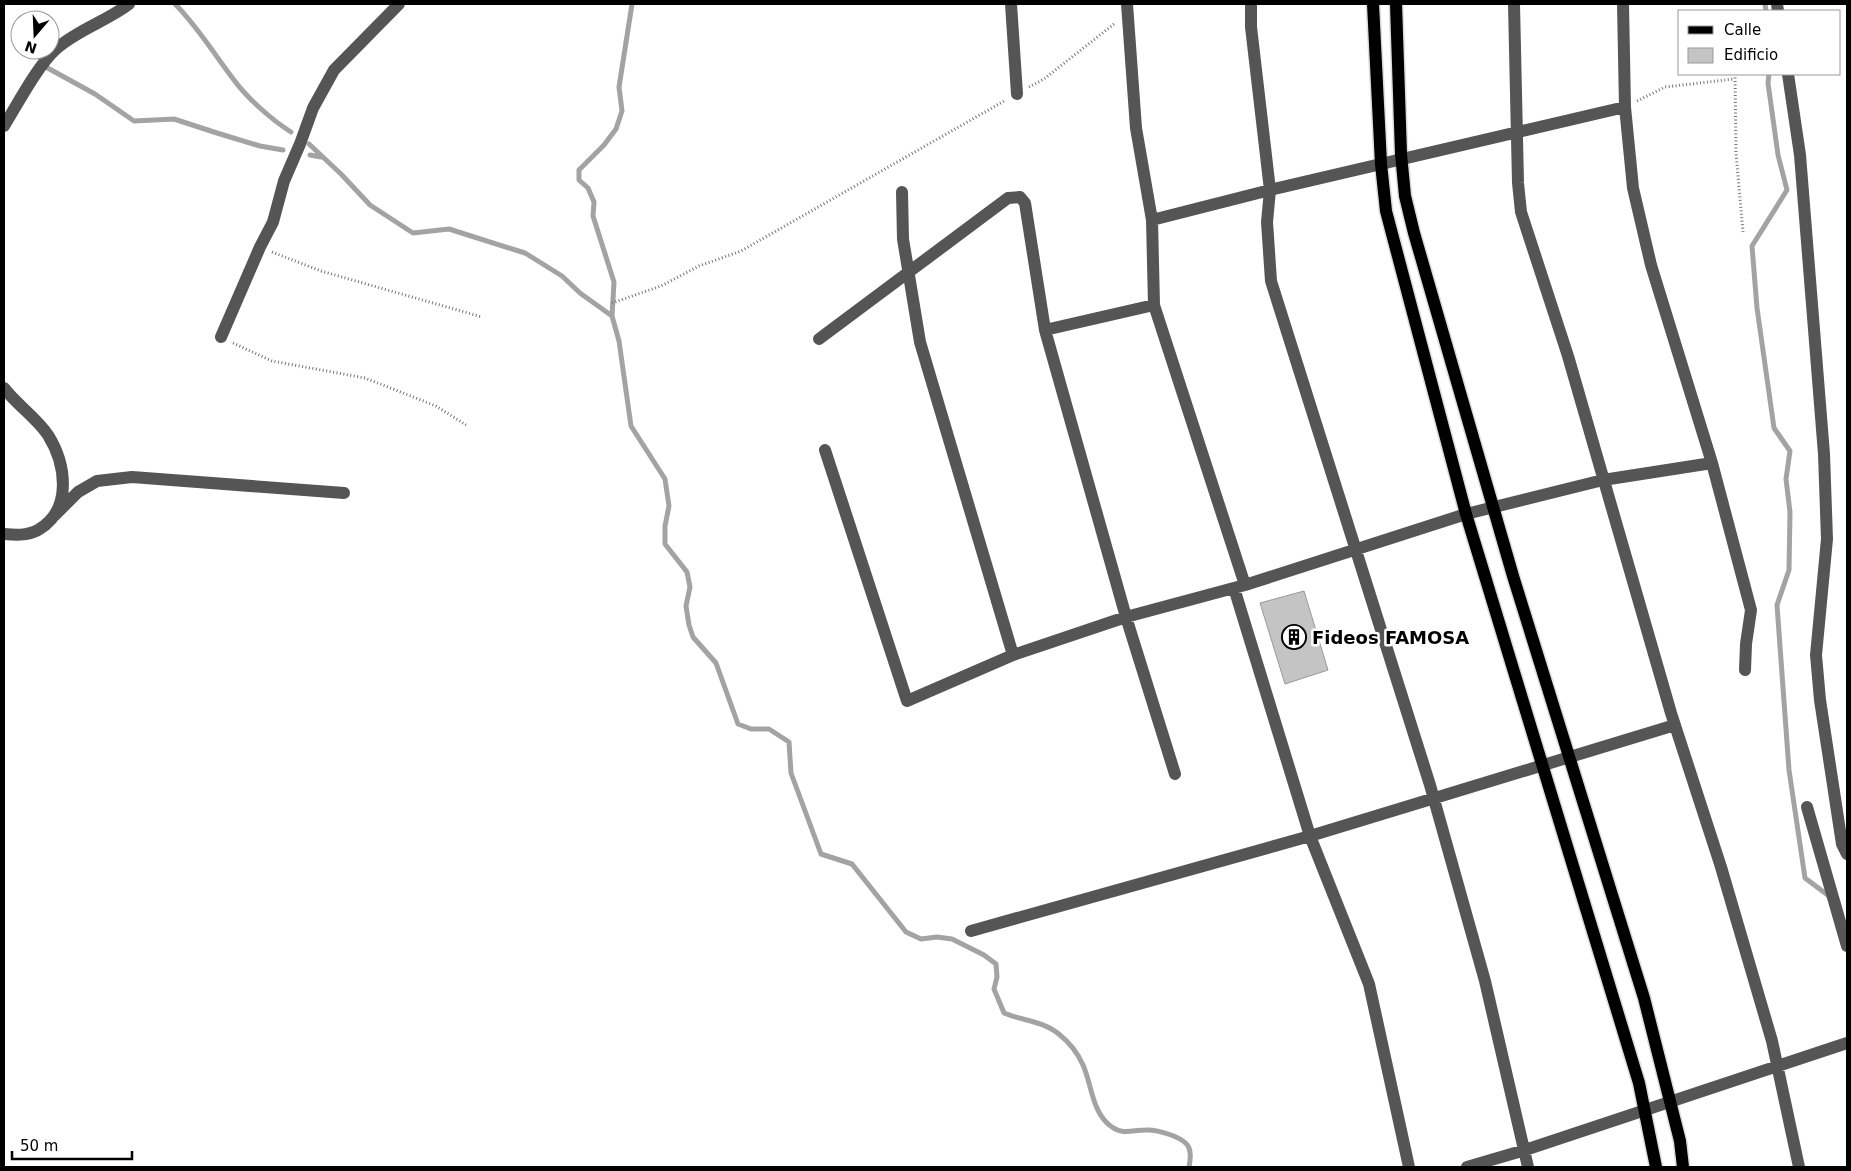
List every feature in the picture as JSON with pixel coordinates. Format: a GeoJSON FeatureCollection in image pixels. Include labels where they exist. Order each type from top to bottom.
{"type":"FeatureCollection","features":[{"type":"Feature","properties":{"kind":"main road"},"geometry":{"type":"LineString","coordinates":[[1373,4],[1381,164],[1386,211],[1466,514],[1636,1074],[1656,1167]]}},
{"type":"Feature","properties":{"kind":"main road"},"geometry":{"type":"LineString","coordinates":[[1396,4],[1401,159],[1405,196],[1414,233],[1493,507],[1644,998],[1660,1056],[1669,1101],[1680,1141],[1684,1167]]}},
{"type":"Feature","properties":{"kind":"street"},"geometry":{"type":"LineString","coordinates":[[4,126],[32,81],[56,49],[129,4]]}},
{"type":"Feature","properties":{"kind":"street"},"geometry":{"type":"LineString","coordinates":[[221,337],[260,247],[273,222],[284,181],[300,144],[312,108],[334,70],[398,4]]}},
{"type":"Feature","properties":{"kind":"street"},"geometry":{"type":"LineString","coordinates":[[1011,4],[1017,94]]}},
{"type":"Feature","properties":{"kind":"street"},"geometry":{"type":"LineString","coordinates":[[1251,4],[1251,27],[1270,190],[1267,222],[1271,281],[1433,799],[1485,981],[1528,1167]]}},
{"type":"Feature","properties":{"kind":"street"},"geometry":{"type":"LineString","coordinates":[[1514,4],[1516,133],[1521,212],[1568,356],[1674,725],[1721,866],[1772,1041],[1799,1167]]}},
{"type":"Feature","properties":{"kind":"street"},"geometry":{"type":"LineString","coordinates":[[1623,4],[1625,107],[1633,188],[1651,265],[1712,462],[1752,610],[1746,644],[1745,670]]}},
{"type":"Feature","properties":{"kind":"street"},"geometry":{"type":"LineString","coordinates":[[1127,8],[1136,128],[1152,220],[1154,305],[1240,587],[1310,836],[1369,984],[1409,1167]]}},
{"type":"Feature","properties":{"kind":"street"},"geometry":{"type":"LineString","coordinates":[[1788,75],[1800,155],[1824,454],[1828,539],[1816,655],[1827,748],[1842,844],[1847,854]]}},
{"type":"Feature","properties":{"kind":"street"},"geometry":{"type":"LineString","coordinates":[[1152,220],[1270,190],[1625,107]]}},
{"type":"Feature","properties":{"kind":"street"},"geometry":{"type":"LineString","coordinates":[[902,192],[903,239],[920,342],[1013,655]]}},
{"type":"Feature","properties":{"kind":"street"},"geometry":{"type":"LineString","coordinates":[[819,339],[1008,198],[1020,197],[1025,203],[1045,330],[1126,617],[1175,774]]}},
{"type":"Feature","properties":{"kind":"street"},"geometry":{"type":"LineString","coordinates":[[1045,330],[1154,305]]}},
{"type":"Feature","properties":{"kind":"street"},"geometry":{"type":"LineString","coordinates":[[4,388],[11,397],[32,415],[48,435],[62,465],[64,485],[54,516]]}},
{"type":"Feature","properties":{"kind":"street"},"geometry":{"type":"LineString","coordinates":[[825,450],[907,701],[1013,655],[1126,617],[1240,587],[1466,514],[1603,480],[1712,462]]}},
{"type":"Feature","properties":{"kind":"street"},"geometry":{"type":"LineString","coordinates":[[4,534],[21,535],[37,530],[78,492],[97,481],[132,477],[344,492]]}},
{"type":"Feature","properties":{"kind":"street"},"geometry":{"type":"LineString","coordinates":[[971,931],[1310,836],[1674,725]]}},
{"type":"Feature","properties":{"kind":"street"},"geometry":{"type":"LineString","coordinates":[[1807,807],[1847,946]]}},
{"type":"Feature","properties":{"kind":"street"},"geometry":{"type":"LineString","coordinates":[[1467,1167],[1525,1150],[1847,1043]]}},
{"type":"Feature","properties":{"kind":"path"},"geometry":{"type":"LineString","coordinates":[[612,303],[661,286],[699,266],[741,251],[1044,79],[1127,8]]}},
{"type":"Feature","properties":{"kind":"path"},"geometry":{"type":"LineString","coordinates":[[1734,75],[1736,153],[1743,232]]}},
{"type":"Feature","properties":{"kind":"path"},"geometry":{"type":"LineString","coordinates":[[1625,107],[1665,87],[1735,79]]}},
{"type":"Feature","properties":{"kind":"path"},"geometry":{"type":"LineString","coordinates":[[260,247],[321,271],[482,317]]}},
{"type":"Feature","properties":{"kind":"path"},"geometry":{"type":"LineString","coordinates":[[221,337],[272,362],[365,378],[436,406],[466,425]]}},
{"type":"Feature","properties":{"kind":"building","name":"Fideos FAMOSA"},"geometry":{"type":"Polygon","coordinates":[[[1304,591],[1328,670],[1285,684],[1260,603],[1304,591]]]}},
{"type":"Feature","properties":{"kind":"waterway"},"geometry":{"type":"LineString","coordinates":[[175,4],[199,31],[246,94],[268,115],[291,132]]}},
{"type":"Feature","properties":{"kind":"waterway"},"geometry":{"type":"LineString","coordinates":[[632,4],[619,87],[622,111],[616,129],[604,145],[579,170],[579,180],[588,188],[594,202],[593,216],[614,282],[612,316],[619,341],[631,426],[665,479],[669,506],[665,526],[665,544],[687,572],[690,587],[686,606],[693,637],[716,663],[738,724],[751,729],[769,729],[789,742],[791,773],[821,854],[852,864],[906,932],[921,939],[937,937],[952,939],[984,955],[996,964],[997,977],[994,989],[1004,1013],[1054,1030],[1067,1042],[1083,1065],[1096,1107],[1105,1121],[1120,1131],[1150,1130],[1163,1132],[1182,1140],[1189,1148],[1189,1167]]}},
{"type":"Feature","properties":{"kind":"waterway"},"geometry":{"type":"LineString","coordinates":[[1765,4],[1766,10]]}},
{"type":"Feature","properties":{"kind":"waterway"},"geometry":{"type":"LineString","coordinates":[[44,66],[95,94],[134,121],[174,119],[260,146],[283,150]]}},
{"type":"Feature","properties":{"kind":"waterway"},"geometry":{"type":"LineString","coordinates":[[1769,75],[1768,83],[1778,155],[1787,190],[1752,246],[1757,308],[1774,428],[1790,451],[1786,479],[1790,512],[1789,570],[1777,605],[1789,770],[1805,878],[1829,896]]}},
{"type":"Feature","properties":{"kind":"waterway"},"geometry":{"type":"LineString","coordinates":[[309,144],[370,205],[413,233],[449,229],[525,253],[562,276],[580,293],[612,316]]}},
{"type":"Feature","properties":{"kind":"waterway"},"geometry":{"type":"LineString","coordinates":[[310,155],[321,157]]}},
{"type":"Feature","properties":{"kind":"place","name":"Fideos FAMOSA"},"geometry":{"type":"Point","coordinates":[1294,637]}}]}
